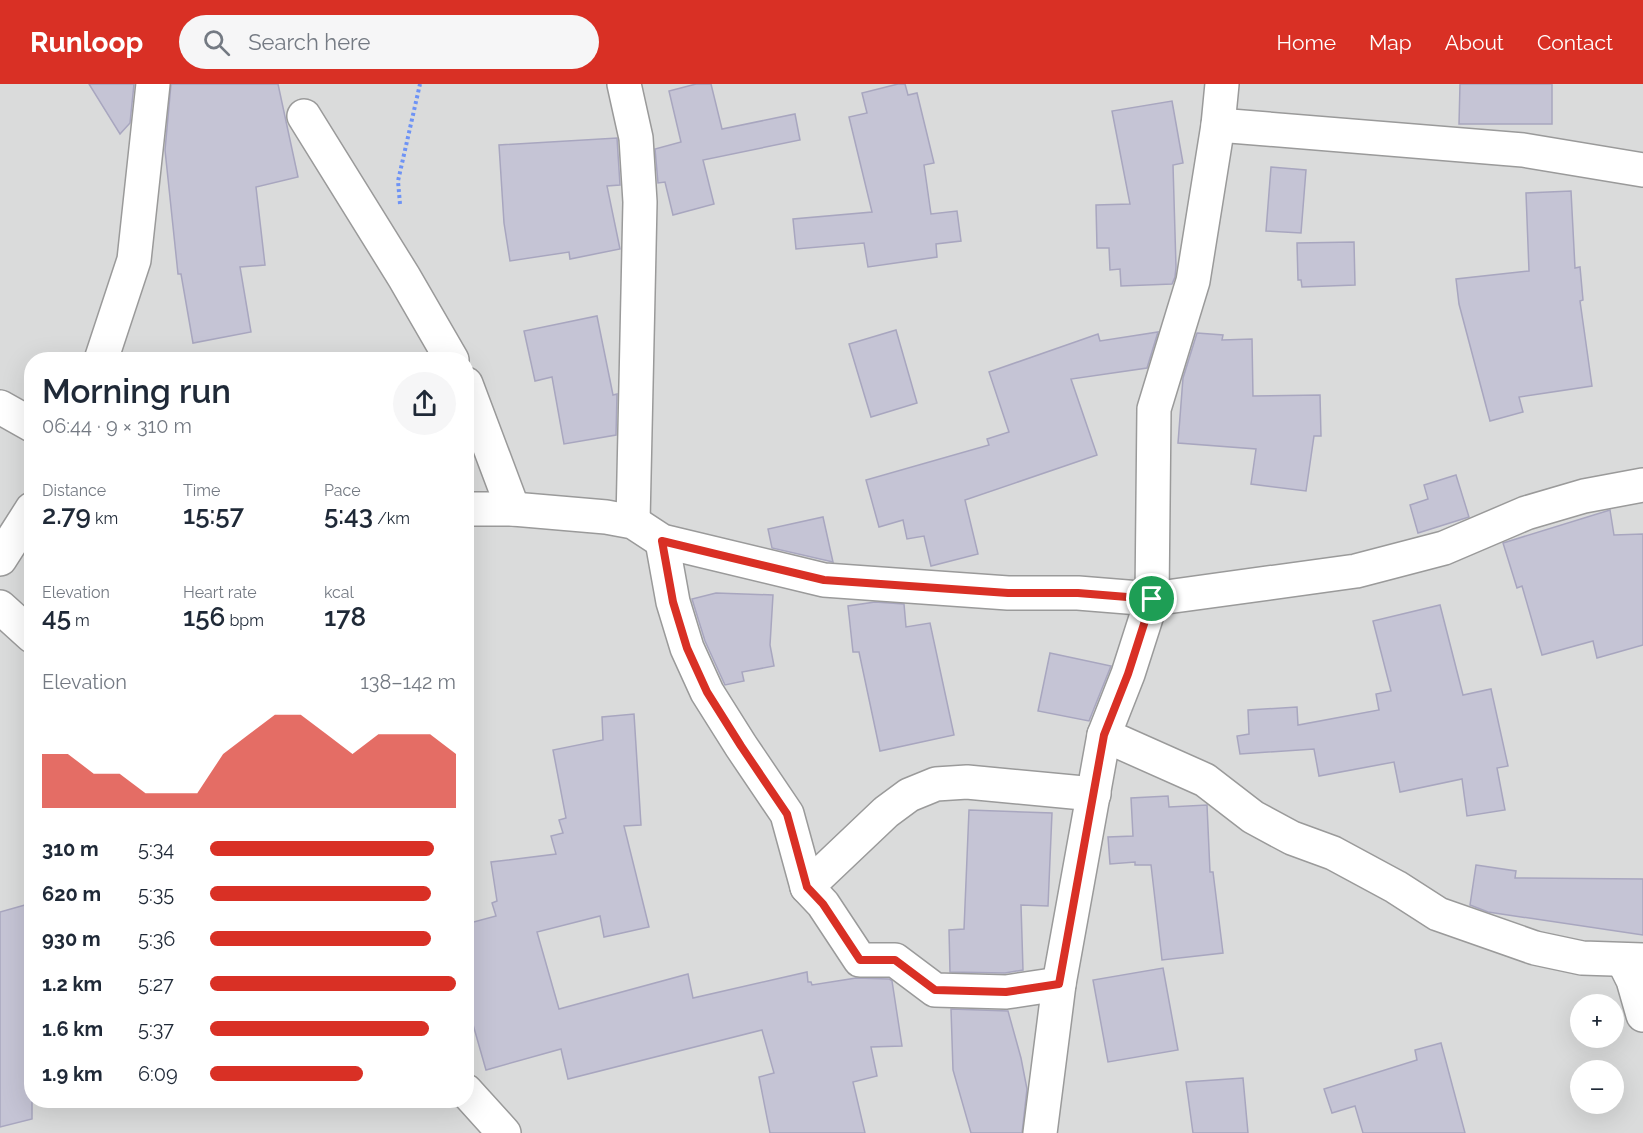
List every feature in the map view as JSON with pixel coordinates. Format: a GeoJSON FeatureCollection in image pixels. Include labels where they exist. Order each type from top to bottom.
{"type":"FeatureCollection","features":[{"type":"Feature","properties":{"kind":"street"},"geometry":{"type":"LineString","coordinates":[[104,352],[134,260],[153,84]]}},
{"type":"Feature","properties":{"kind":"street"},"geometry":{"type":"LineString","coordinates":[[624,84],[636,138],[640,202],[633,522]]}},
{"type":"Feature","properties":{"kind":"street"},"geometry":{"type":"LineString","coordinates":[[1040,1133],[1059,984],[1104,735],[1128,674],[1152,599],[1154,409],[1193,281],[1218,125],[1222,84]]}},
{"type":"Feature","properties":{"kind":"street"},"geometry":{"type":"LineString","coordinates":[[304,116],[404,277],[447,352]]}},
{"type":"Feature","properties":{"kind":"street"},"geometry":{"type":"LineString","coordinates":[[1218,125],[1523,150],[1643,170]]}},
{"type":"Feature","properties":{"kind":"street"},"geometry":{"type":"LineString","coordinates":[[474,405],[513,509]]}},
{"type":"Feature","properties":{"kind":"street"},"geometry":{"type":"LineString","coordinates":[[0,407],[24,420]]}},
{"type":"Feature","properties":{"kind":"street"},"geometry":{"type":"LineString","coordinates":[[474,509],[513,509],[606,517],[633,522],[662,541],[824,580],[1008,593],[1078,593],[1152,599],[1356,571],[1444,548],[1526,513],[1584,496],[1643,485]]}},
{"type":"Feature","properties":{"kind":"street"},"geometry":{"type":"LineString","coordinates":[[0,559],[24,522]]}},
{"type":"Feature","properties":{"kind":"street"},"geometry":{"type":"LineString","coordinates":[[662,541],[673,602],[687,648],[707,692],[787,814],[807,887],[823,904],[860,960],[895,960],[935,990],[1006,992],[1059,984]]}},
{"type":"Feature","properties":{"kind":"street"},"geometry":{"type":"LineString","coordinates":[[0,607],[24,629]]}},
{"type":"Feature","properties":{"kind":"street"},"geometry":{"type":"LineString","coordinates":[[1104,735],[1205,780],[1253,817],[1292,838],[1333,853],[1396,887],[1438,914],[1536,948],[1582,958],[1633,960],[1632,980],[1643,1015]]}},
{"type":"Feature","properties":{"kind":"street"},"geometry":{"type":"LineString","coordinates":[[807,887],[886,812],[909,795],[936,784],[967,782],[1094,794]]}},
{"type":"Feature","properties":{"kind":"street"},"geometry":{"type":"LineString","coordinates":[[474,1100],[504,1133]]}},
{"type":"Feature","properties":{"kind":"path"},"geometry":{"type":"LineString","coordinates":[[400,205],[398,181],[420,84]]}},
{"type":"Feature","properties":{"kind":"shaded area"},"geometry":{"type":"Polygon","coordinates":[[[0,84],[1643,84],[1643,1133],[0,1133],[0,84]]]}},
{"type":"Feature","properties":{"kind":"building"},"geometry":{"type":"Polygon","coordinates":[[[89,84],[134,84],[130,123],[120,134],[89,84]]]}},
{"type":"Feature","properties":{"kind":"building"},"geometry":{"type":"Polygon","coordinates":[[[171,84],[278,84],[298,177],[256,187],[265,265],[240,267],[251,332],[193,343],[181,274],[178,274],[165,150],[171,84]]]}},
{"type":"Feature","properties":{"kind":"building"},"geometry":{"type":"Polygon","coordinates":[[[696,84],[711,84],[722,129],[795,114],[800,140],[703,160],[714,204],[673,215],[665,182],[658,183],[655,149],[681,142],[669,91],[696,84]]]}},
{"type":"Feature","properties":{"kind":"building"},"geometry":{"type":"Polygon","coordinates":[[[905,84],[908,95],[917,93],[934,163],[924,165],[931,214],[957,211],[961,241],[936,244],[937,257],[868,267],[864,243],[796,249],[793,219],[872,212],[849,117],[867,113],[862,93],[905,84]]]}},
{"type":"Feature","properties":{"kind":"building"},"geometry":{"type":"Polygon","coordinates":[[[1460,84],[1552,84],[1552,124],[1459,124],[1460,84]]]}},
{"type":"Feature","properties":{"kind":"building"},"geometry":{"type":"Polygon","coordinates":[[[1172,101],[1183,163],[1173,165],[1175,277],[1172,284],[1121,286],[1120,269],[1110,270],[1109,248],[1097,248],[1096,205],[1130,204],[1112,111],[1172,101]]]}},
{"type":"Feature","properties":{"kind":"building"},"geometry":{"type":"Polygon","coordinates":[[[617,138],[620,185],[607,186],[620,249],[570,259],[569,252],[510,261],[504,223],[499,145],[617,138]]]}},
{"type":"Feature","properties":{"kind":"building"},"geometry":{"type":"Polygon","coordinates":[[[1271,167],[1306,170],[1301,233],[1266,231],[1271,167]]]}},
{"type":"Feature","properties":{"kind":"building"},"geometry":{"type":"Polygon","coordinates":[[[1571,191],[1575,268],[1580,267],[1583,300],[1580,301],[1592,386],[1519,397],[1523,412],[1490,421],[1459,304],[1456,279],[1529,271],[1526,193],[1571,191]]]}},
{"type":"Feature","properties":{"kind":"building"},"geometry":{"type":"Polygon","coordinates":[[[1354,242],[1355,285],[1302,287],[1301,280],[1298,280],[1297,243],[1354,242]]]}},
{"type":"Feature","properties":{"kind":"building"},"geometry":{"type":"Polygon","coordinates":[[[597,316],[613,395],[617,394],[616,435],[564,444],[552,377],[535,381],[524,331],[597,316]]]}},
{"type":"Feature","properties":{"kind":"building"},"geometry":{"type":"Polygon","coordinates":[[[896,330],[917,403],[871,417],[849,344],[896,330]]]}},
{"type":"Feature","properties":{"kind":"building"},"geometry":{"type":"Polygon","coordinates":[[[1158,332],[1147,368],[1071,379],[1097,455],[965,500],[978,554],[931,566],[924,536],[907,539],[903,520],[879,527],[866,480],[989,445],[987,439],[1009,432],[989,372],[1098,334],[1100,341],[1158,332]]]}},
{"type":"Feature","properties":{"kind":"building"},"geometry":{"type":"Polygon","coordinates":[[[1197,333],[1223,335],[1222,340],[1252,339],[1253,396],[1320,395],[1321,436],[1314,436],[1306,491],[1251,484],[1256,449],[1178,443],[1183,378],[1197,333]]]}},
{"type":"Feature","properties":{"kind":"building"},"geometry":{"type":"Polygon","coordinates":[[[1456,475],[1469,517],[1418,533],[1410,505],[1428,499],[1424,485],[1456,475]]]}},
{"type":"Feature","properties":{"kind":"building"},"geometry":{"type":"Polygon","coordinates":[[[1610,510],[1614,535],[1643,534],[1643,645],[1597,658],[1593,641],[1542,655],[1522,586],[1517,588],[1503,543],[1610,510]]]}},
{"type":"Feature","properties":{"kind":"building"},"geometry":{"type":"Polygon","coordinates":[[[823,517],[833,562],[772,548],[768,529],[823,517]]]}},
{"type":"Feature","properties":{"kind":"building"},"geometry":{"type":"Polygon","coordinates":[[[716,593],[773,595],[770,645],[774,666],[742,672],[744,681],[725,685],[705,641],[692,599],[716,593]]]}},
{"type":"Feature","properties":{"kind":"building"},"geometry":{"type":"Polygon","coordinates":[[[875,602],[904,604],[906,627],[930,623],[954,735],[880,751],[859,652],[853,652],[848,606],[875,602]]]}},
{"type":"Feature","properties":{"kind":"building"},"geometry":{"type":"Polygon","coordinates":[[[1440,605],[1463,695],[1491,689],[1508,766],[1497,768],[1505,810],[1467,816],[1462,779],[1400,792],[1394,762],[1319,776],[1314,749],[1240,754],[1237,736],[1249,734],[1248,710],[1297,707],[1298,725],[1379,710],[1376,694],[1391,691],[1373,621],[1440,605]]]}},
{"type":"Feature","properties":{"kind":"building"},"geometry":{"type":"Polygon","coordinates":[[[1050,653],[1111,666],[1089,721],[1038,711],[1050,653]]]}},
{"type":"Feature","properties":{"kind":"building"},"geometry":{"type":"Polygon","coordinates":[[[634,714],[641,825],[624,826],[649,927],[604,937],[600,916],[537,932],[559,1009],[688,974],[693,998],[807,972],[808,982],[812,985],[856,978],[889,979],[892,981],[902,1046],[871,1047],[877,1076],[853,1082],[865,1133],[770,1133],[759,1077],[774,1073],[762,1030],[568,1079],[561,1049],[486,1070],[474,1028],[474,922],[496,916],[492,903],[497,901],[491,862],[556,854],[551,836],[563,833],[559,820],[566,818],[553,750],[603,740],[602,717],[634,714]]]}},
{"type":"Feature","properties":{"kind":"building"},"geometry":{"type":"Polygon","coordinates":[[[1168,796],[1169,807],[1207,805],[1210,872],[1213,872],[1223,953],[1162,960],[1151,865],[1135,865],[1135,862],[1110,864],[1108,837],[1133,836],[1131,798],[1168,796]]]}},
{"type":"Feature","properties":{"kind":"building"},"geometry":{"type":"Polygon","coordinates":[[[969,810],[1052,813],[1048,906],[1021,905],[1023,970],[1005,973],[950,972],[949,930],[964,929],[969,810]]]}},
{"type":"Feature","properties":{"kind":"building"},"geometry":{"type":"Polygon","coordinates":[[[1476,865],[1516,871],[1515,878],[1643,879],[1643,935],[1488,912],[1470,905],[1476,865]]]}},
{"type":"Feature","properties":{"kind":"building"},"geometry":{"type":"Polygon","coordinates":[[[24,905],[24,1108],[32,1108],[32,1119],[0,1127],[0,912],[24,905]]]}},
{"type":"Feature","properties":{"kind":"building"},"geometry":{"type":"Polygon","coordinates":[[[1163,968],[1178,1050],[1108,1062],[1093,980],[1163,968]]]}},
{"type":"Feature","properties":{"kind":"building"},"geometry":{"type":"Polygon","coordinates":[[[951,1009],[1008,1011],[1027,1089],[1022,1133],[971,1133],[953,1070],[951,1009]]]}},
{"type":"Feature","properties":{"kind":"building"},"geometry":{"type":"Polygon","coordinates":[[[1441,1043],[1465,1133],[1363,1133],[1355,1106],[1332,1113],[1324,1089],[1417,1060],[1415,1050],[1441,1043]]]}},
{"type":"Feature","properties":{"kind":"building"},"geometry":{"type":"Polygon","coordinates":[[[1243,1078],[1248,1133],[1193,1133],[1186,1082],[1243,1078]]]}},
{"type":"Feature","properties":{"kind":"route"},"geometry":{"type":"LineString","coordinates":[[662,541],[824,580],[1008,593],[1078,593],[1152,599],[1128,674],[1104,735],[1059,984],[1006,992],[935,990],[895,960],[860,960],[823,904],[807,887],[787,814],[707,692],[687,648],[673,602],[662,541]]}}]}
